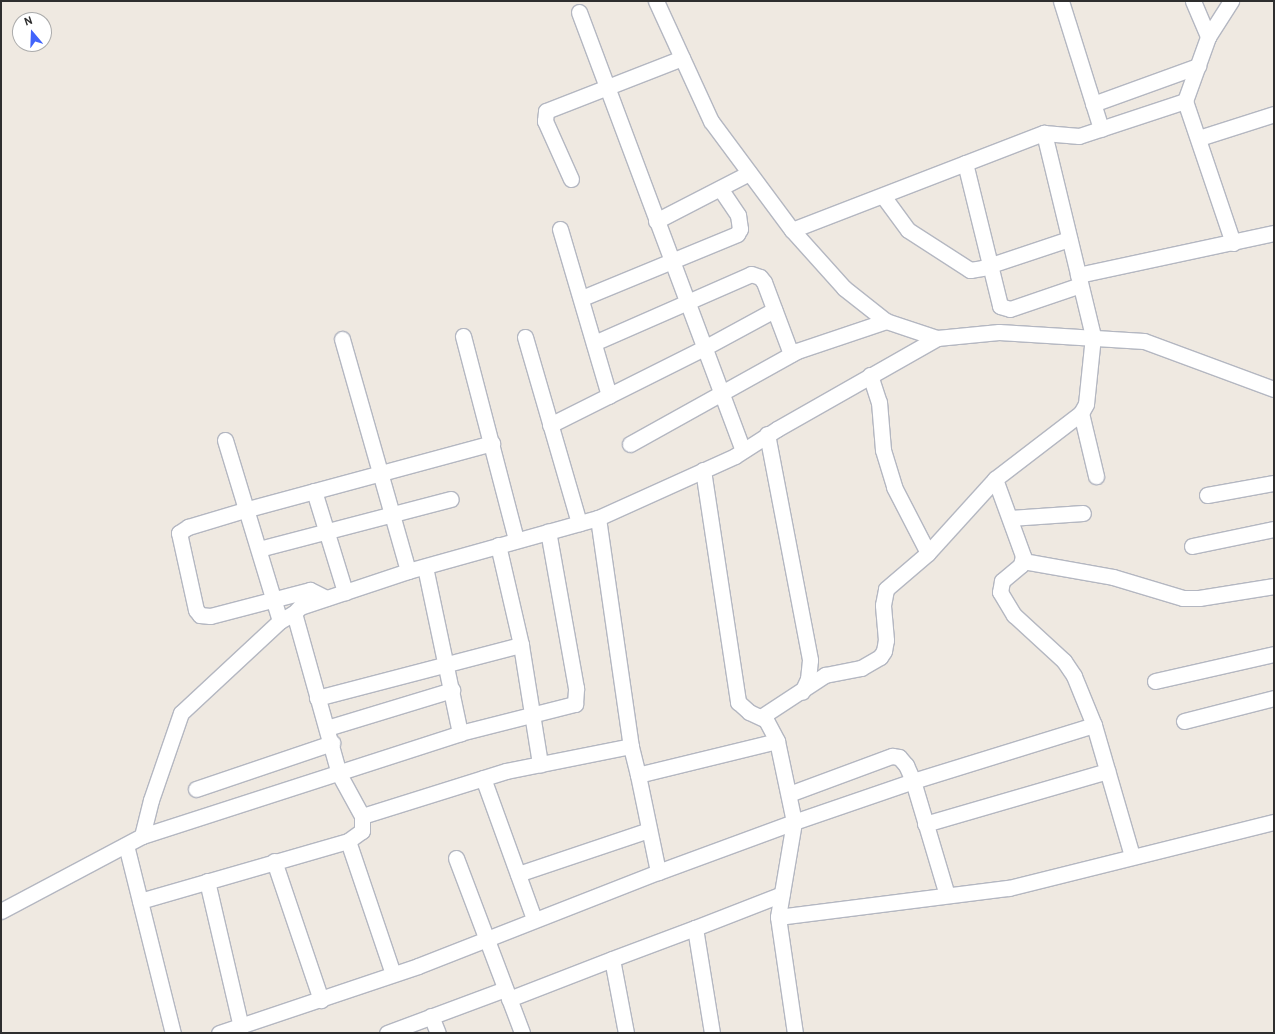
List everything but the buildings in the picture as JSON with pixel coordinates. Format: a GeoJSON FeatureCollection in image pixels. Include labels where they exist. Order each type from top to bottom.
{"type":"FeatureCollection","features":[{"type":"Feature","properties":{"kind":"street"},"geometry":{"type":"LineString","coordinates":[[656,1],[711,121],[792,230],[844,288],[886,321],[937,338]]}},
{"type":"Feature","properties":{"kind":"street"},"geometry":{"type":"LineString","coordinates":[[1061,1],[1101,129]]}},
{"type":"Feature","properties":{"kind":"street"},"geometry":{"type":"LineString","coordinates":[[1193,1],[1208,37]]}},
{"type":"Feature","properties":{"kind":"street"},"geometry":{"type":"LineString","coordinates":[[1231,1],[1208,37],[1185,101],[1199,138],[1233,243]]}},
{"type":"Feature","properties":{"kind":"street"},"geometry":{"type":"LineString","coordinates":[[579,12],[720,392],[743,450]]}},
{"type":"Feature","properties":{"kind":"street"},"geometry":{"type":"LineString","coordinates":[[571,179],[545,121],[546,111],[682,58]]}},
{"type":"Feature","properties":{"kind":"street"},"geometry":{"type":"LineString","coordinates":[[1093,104],[1198,66]]}},
{"type":"Feature","properties":{"kind":"street"},"geometry":{"type":"LineString","coordinates":[[792,230],[1044,133],[1073,137],[1185,101]]}},
{"type":"Feature","properties":{"kind":"street"},"geometry":{"type":"LineString","coordinates":[[1199,138],[1274,114]]}},
{"type":"Feature","properties":{"kind":"street"},"geometry":{"type":"LineString","coordinates":[[761,717],[802,692],[825,675],[861,668],[880,657],[884,651],[886,640],[883,605],[886,589],[928,553],[995,479],[1081,414],[1086,404],[1093,336],[1044,133]]}},
{"type":"Feature","properties":{"kind":"street"},"geometry":{"type":"LineString","coordinates":[[965,163],[998,302],[1003,309],[1017,307],[1079,280],[1274,233]]}},
{"type":"Feature","properties":{"kind":"street"},"geometry":{"type":"LineString","coordinates":[[656,221],[749,172]]}},
{"type":"Feature","properties":{"kind":"street"},"geometry":{"type":"LineString","coordinates":[[582,298],[737,234],[740,229],[738,215],[720,188]]}},
{"type":"Feature","properties":{"kind":"street"},"geometry":{"type":"LineString","coordinates":[[883,196],[903,226],[970,270],[990,266],[1069,239]]}},
{"type":"Feature","properties":{"kind":"street"},"geometry":{"type":"LineString","coordinates":[[560,228],[582,298],[608,396]]}},
{"type":"Feature","properties":{"kind":"street"},"geometry":{"type":"LineString","coordinates":[[594,343],[751,274],[760,277],[791,354]]}},
{"type":"Feature","properties":{"kind":"street"},"geometry":{"type":"LineString","coordinates":[[550,425],[704,348],[774,310]]}},
{"type":"Feature","properties":{"kind":"street"},"geometry":{"type":"LineString","coordinates":[[630,444],[720,392],[791,354],[886,321]]}},
{"type":"Feature","properties":{"kind":"street"},"geometry":{"type":"LineString","coordinates":[[142,836],[151,800],[181,713],[280,621],[294,613],[300,607],[408,571],[598,518],[743,450],[767,434],[937,338],[999,332],[1093,336],[1144,341],[1274,389]]}},
{"type":"Feature","properties":{"kind":"street"},"geometry":{"type":"LineString","coordinates":[[463,336],[516,540]]}},
{"type":"Feature","properties":{"kind":"street"},"geometry":{"type":"LineString","coordinates":[[525,337],[579,523]]}},
{"type":"Feature","properties":{"kind":"street"},"geometry":{"type":"LineString","coordinates":[[342,339],[408,571]]}},
{"type":"Feature","properties":{"kind":"street"},"geometry":{"type":"LineString","coordinates":[[870,375],[879,402],[883,450],[894,487],[928,553]]}},
{"type":"Feature","properties":{"kind":"street"},"geometry":{"type":"LineString","coordinates":[[1081,414],[1096,476]]}},
{"type":"Feature","properties":{"kind":"street"},"geometry":{"type":"LineString","coordinates":[[767,434],[810,660],[808,679],[802,692]]}},
{"type":"Feature","properties":{"kind":"street"},"geometry":{"type":"LineString","coordinates":[[225,440],[248,509],[280,621]]}},
{"type":"Feature","properties":{"kind":"street"},"geometry":{"type":"LineString","coordinates":[[326,598],[310,590],[274,598],[210,616],[200,614],[196,610],[180,534],[188,527],[248,509],[492,443]]}},
{"type":"Feature","properties":{"kind":"street"},"geometry":{"type":"LineString","coordinates":[[703,470],[738,702],[749,712],[766,720],[777,741],[794,822],[778,917],[795,1033]]}},
{"type":"Feature","properties":{"kind":"street"},"geometry":{"type":"LineString","coordinates":[[995,479],[1010,518],[1023,561]]}},
{"type":"Feature","properties":{"kind":"street"},"geometry":{"type":"LineString","coordinates":[[1207,495],[1274,482]]}},
{"type":"Feature","properties":{"kind":"street"},"geometry":{"type":"LineString","coordinates":[[314,491],[345,592]]}},
{"type":"Feature","properties":{"kind":"street"},"geometry":{"type":"LineString","coordinates":[[259,549],[451,499]]}},
{"type":"Feature","properties":{"kind":"street"},"geometry":{"type":"LineString","coordinates":[[1010,518],[1083,513]]}},
{"type":"Feature","properties":{"kind":"street"},"geometry":{"type":"LineString","coordinates":[[598,518],[631,746],[658,872]]}},
{"type":"Feature","properties":{"kind":"street"},"geometry":{"type":"LineString","coordinates":[[1192,546],[1274,529]]}},
{"type":"Feature","properties":{"kind":"street"},"geometry":{"type":"LineString","coordinates":[[1,911],[142,836],[339,774],[460,733],[531,714],[569,707],[574,704],[576,697],[548,532]]}},
{"type":"Feature","properties":{"kind":"street"},"geometry":{"type":"LineString","coordinates":[[498,545],[521,645],[540,764]]}},
{"type":"Feature","properties":{"kind":"street"},"geometry":{"type":"LineString","coordinates":[[1023,561],[1113,577],[1192,598],[1274,586]]}},
{"type":"Feature","properties":{"kind":"street"},"geometry":{"type":"LineString","coordinates":[[1023,561],[1002,581],[1000,592],[1014,615],[1069,668],[1094,724],[1132,856]]}},
{"type":"Feature","properties":{"kind":"street"},"geometry":{"type":"LineString","coordinates":[[425,567],[460,733]]}},
{"type":"Feature","properties":{"kind":"street"},"geometry":{"type":"LineString","coordinates":[[140,901],[274,861],[348,841],[362,831],[362,816],[339,774],[332,743],[317,698],[294,613]]}},
{"type":"Feature","properties":{"kind":"street"},"geometry":{"type":"LineString","coordinates":[[317,698],[447,666],[521,645]]}},
{"type":"Feature","properties":{"kind":"street"},"geometry":{"type":"LineString","coordinates":[[1155,681],[1274,654]]}},
{"type":"Feature","properties":{"kind":"street"},"geometry":{"type":"LineString","coordinates":[[327,728],[452,690]]}},
{"type":"Feature","properties":{"kind":"street"},"geometry":{"type":"LineString","coordinates":[[1184,721],[1274,699]]}},
{"type":"Feature","properties":{"kind":"street"},"geometry":{"type":"LineString","coordinates":[[219,1033],[321,1000],[393,974],[534,919],[794,822],[913,781],[1094,724]]}},
{"type":"Feature","properties":{"kind":"street"},"geometry":{"type":"LineString","coordinates":[[638,775],[777,741]]}},
{"type":"Feature","properties":{"kind":"street"},"geometry":{"type":"LineString","coordinates":[[196,789],[332,743]]}},
{"type":"Feature","properties":{"kind":"street"},"geometry":{"type":"LineString","coordinates":[[362,816],[483,778],[540,764],[631,746]]}},
{"type":"Feature","properties":{"kind":"street"},"geometry":{"type":"LineString","coordinates":[[789,794],[892,756],[899,757],[906,765],[913,781],[947,895]]}},
{"type":"Feature","properties":{"kind":"street"},"geometry":{"type":"LineString","coordinates":[[925,824],[1107,770]]}},
{"type":"Feature","properties":{"kind":"street"},"geometry":{"type":"LineString","coordinates":[[483,778],[534,919]]}},
{"type":"Feature","properties":{"kind":"street"},"geometry":{"type":"LineString","coordinates":[[778,917],[1009,888],[1132,856],[1274,822]]}},
{"type":"Feature","properties":{"kind":"street"},"geometry":{"type":"LineString","coordinates":[[518,874],[649,830]]}},
{"type":"Feature","properties":{"kind":"street"},"geometry":{"type":"LineString","coordinates":[[348,841],[393,974]]}},
{"type":"Feature","properties":{"kind":"street"},"geometry":{"type":"LineString","coordinates":[[126,845],[174,1033]]}},
{"type":"Feature","properties":{"kind":"street"},"geometry":{"type":"LineString","coordinates":[[456,858],[522,1033]]}},
{"type":"Feature","properties":{"kind":"street"},"geometry":{"type":"LineString","coordinates":[[274,861],[321,1000]]}},
{"type":"Feature","properties":{"kind":"street"},"geometry":{"type":"LineString","coordinates":[[207,881],[241,1027]]}},
{"type":"Feature","properties":{"kind":"street"},"geometry":{"type":"LineString","coordinates":[[387,1033],[432,1016],[507,994],[612,959],[782,894]]}},
{"type":"Feature","properties":{"kind":"street"},"geometry":{"type":"LineString","coordinates":[[695,928],[712,1033]]}},
{"type":"Feature","properties":{"kind":"street"},"geometry":{"type":"LineString","coordinates":[[612,959],[622,1032]]}},
{"type":"Feature","properties":{"kind":"street"},"geometry":{"type":"LineString","coordinates":[[432,1016],[438,1033]]}}]}
